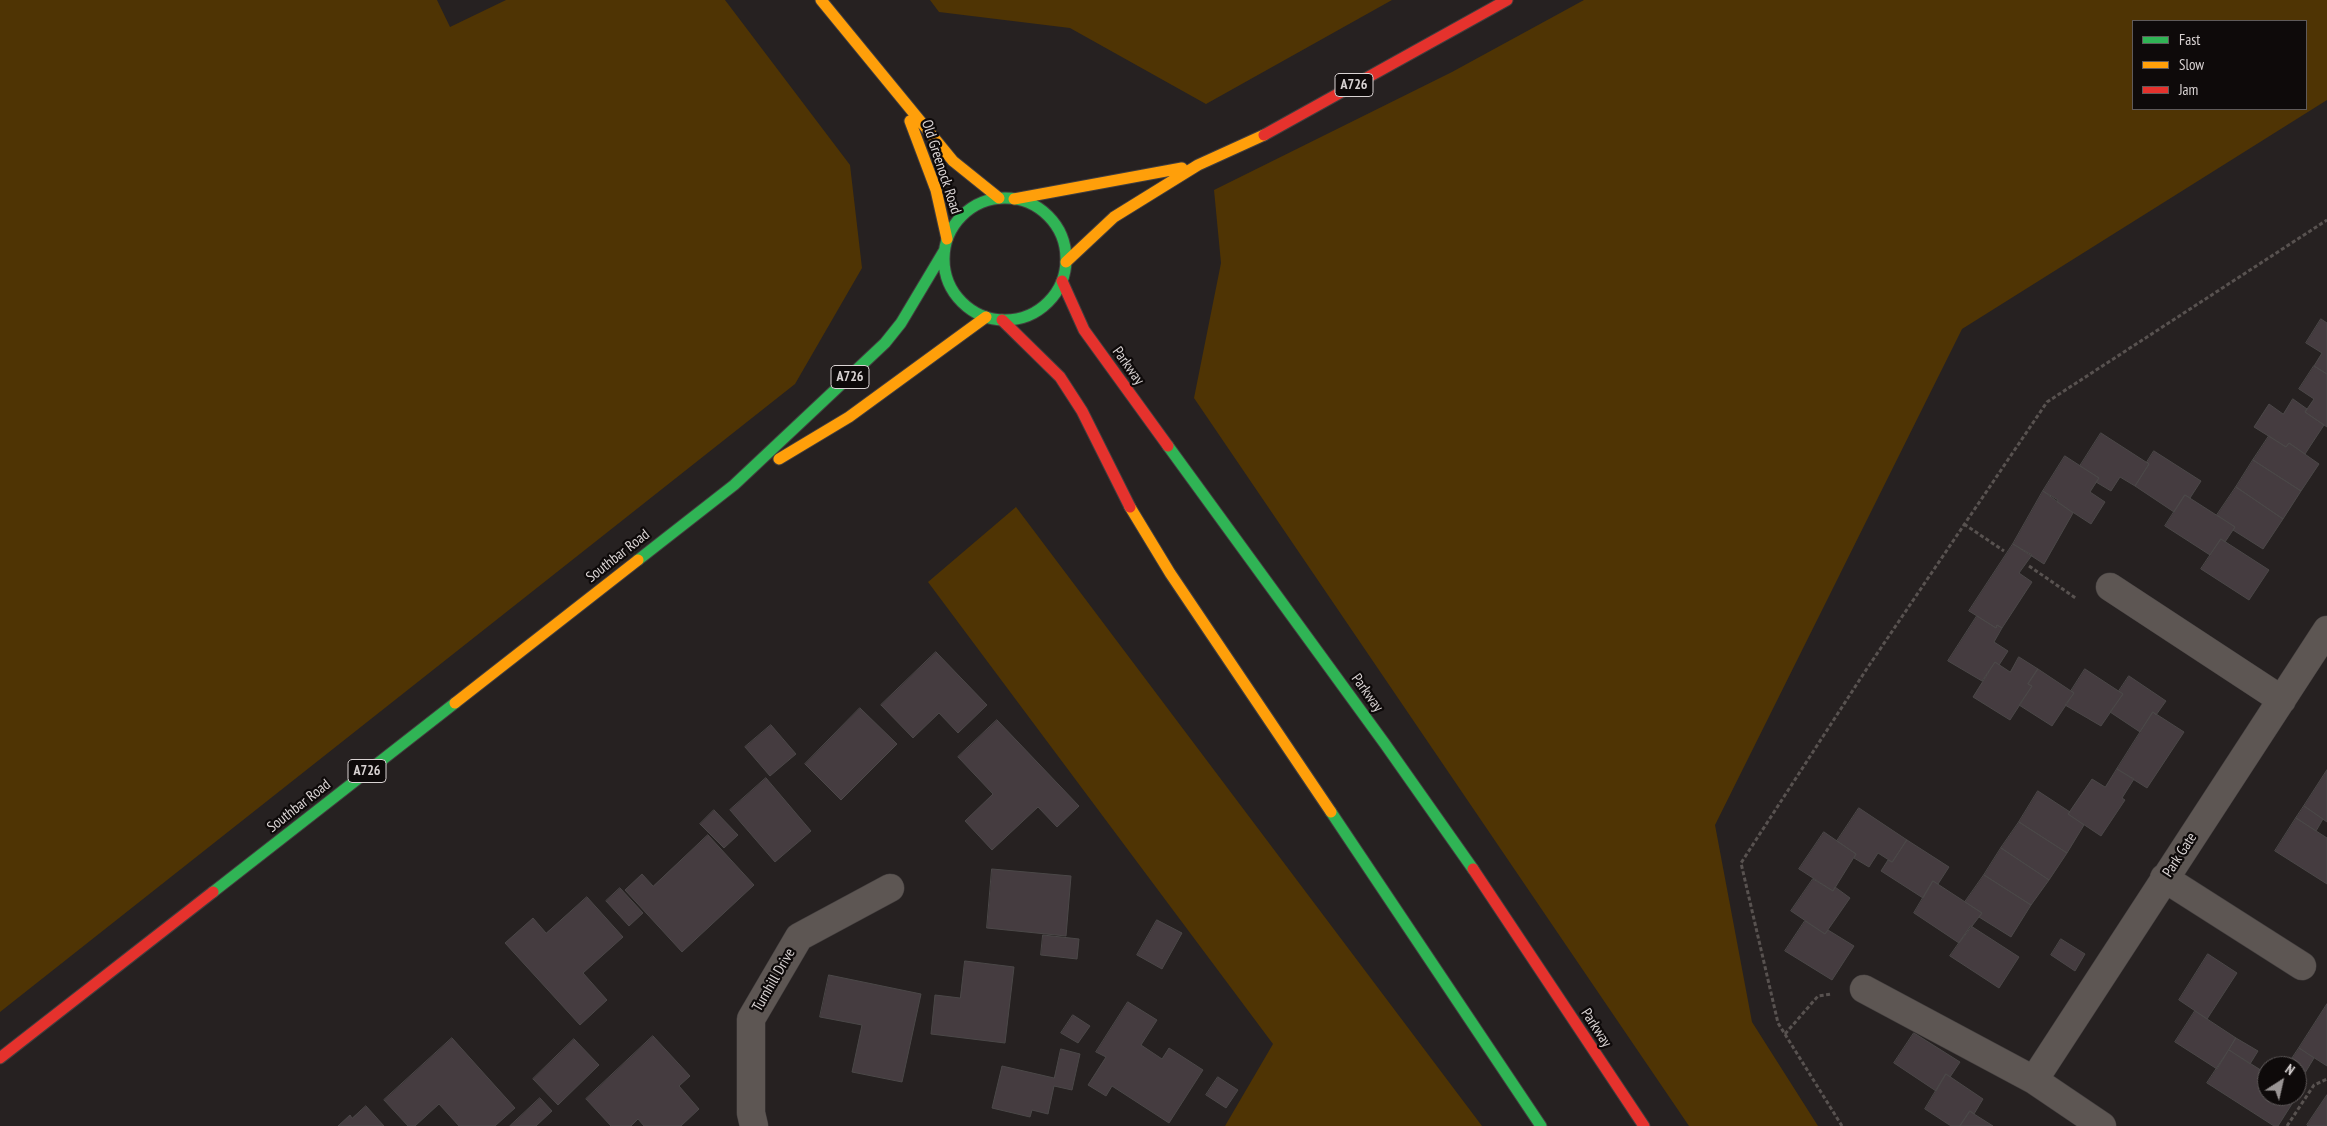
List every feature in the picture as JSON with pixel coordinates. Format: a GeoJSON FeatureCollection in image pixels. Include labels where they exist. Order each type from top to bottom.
{"type":"FeatureCollection","features":[{"type":"Feature","properties":{"kind":"main road","name":"Old Greenock Road"},"geometry":{"type":"LineString","coordinates":[[821,0],[904,105],[953,161],[999,198]]}},
{"type":"Feature","properties":{"kind":"main road","name":"A726"},"geometry":{"type":"LineString","coordinates":[[1066,262],[1114,217],[1198,165],[1268,133],[1507,0]]}},
{"type":"Feature","properties":{"kind":"main road","name":"Old Greenock Road"},"geometry":{"type":"LineString","coordinates":[[904,105],[936,190],[948,239]]}},
{"type":"Feature","properties":{"kind":"main road","name":"A726"},"geometry":{"type":"LineString","coordinates":[[1014,199],[1198,165]]}},
{"type":"Feature","properties":{"kind":"main road"},"geometry":{"type":"LineString","coordinates":[[999,198],[1014,199],[1031,204],[1046,214],[1057,228],[1064,244],[1066,262],[1062,281],[1053,297],[1038,310],[1021,318],[1002,320],[986,317],[967,307],[954,292],[945,272],[944,251],[955,224],[967,212],[982,203],[999,198]]}},
{"type":"Feature","properties":{"kind":"main road","name":"Southbar Road"},"geometry":{"type":"LineString","coordinates":[[0,1058],[734,485],[885,342],[901,324],[944,251]]}},
{"type":"Feature","properties":{"kind":"main road","name":"Parkway"},"geometry":{"type":"LineString","coordinates":[[1062,281],[1084,330],[1116,376],[1230,527],[1385,744],[1494,899],[1644,1126]]}},
{"type":"Feature","properties":{"kind":"main road","name":"Southbar Road"},"geometry":{"type":"LineString","coordinates":[[734,485],[850,417],[986,317]]}},
{"type":"Feature","properties":{"kind":"main road"},"geometry":{"type":"LineString","coordinates":[[1002,320],[1060,377],[1082,411],[1132,511],[1170,573],[1542,1126]]}},
{"type":"Feature","properties":{"kind":"street"},"geometry":{"type":"LineString","coordinates":[[2110,587],[2282,700]]}},
{"type":"Feature","properties":{"kind":"street","name":"Park Gate"},"geometry":{"type":"LineString","coordinates":[[2034,1080],[2327,630]]}},
{"type":"Feature","properties":{"kind":"street"},"geometry":{"type":"LineString","coordinates":[[2164,878],[2302,966]]}},
{"type":"Feature","properties":{"kind":"street","name":"Turnhill Drive"},"geometry":{"type":"LineString","coordinates":[[754,1126],[751,1113],[751,1019],[799,937],[890,888]]}},
{"type":"Feature","properties":{"kind":"street"},"geometry":{"type":"LineString","coordinates":[[1864,990],[2034,1080],[2102,1126]]}},
{"type":"Feature","properties":{"kind":"path"},"geometry":{"type":"LineString","coordinates":[[1842,1126],[1778,1023],[1741,863],[1866,670],[2047,402],[2327,220]]}},
{"type":"Feature","properties":{"kind":"path"},"geometry":{"type":"LineString","coordinates":[[1964,524],[2004,551]]}},
{"type":"Feature","properties":{"kind":"path"},"geometry":{"type":"LineString","coordinates":[[2028,566],[2079,600],[2110,587]]}},
{"type":"Feature","properties":{"kind":"path"},"geometry":{"type":"LineString","coordinates":[[1785,1034],[1818,996],[1864,990]]}},
{"type":"Feature","properties":{"kind":"path"},"geometry":{"type":"LineString","coordinates":[[2288,1126],[2314,1085],[2327,1079]]}},
{"type":"Feature","properties":{"kind":"shaded area"},"geometry":{"type":"Polygon","coordinates":[[[0,0],[437,0],[450,27],[506,0],[725,0],[850,165],[862,268],[795,384],[0,1012],[0,0]]]}},
{"type":"Feature","properties":{"kind":"shaded area"},"geometry":{"type":"Polygon","coordinates":[[[930,0],[1392,0],[1206,104],[1070,28],[939,12],[930,0]]]}},
{"type":"Feature","properties":{"kind":"shaded area"},"geometry":{"type":"Polygon","coordinates":[[[1584,0],[2327,0],[2327,100],[1962,329],[1715,825],[1752,1022],[1818,1126],[1689,1126],[1194,398],[1221,263],[1214,190],[1452,72],[1584,0]]]}},
{"type":"Feature","properties":{"kind":"shaded area"},"geometry":{"type":"Polygon","coordinates":[[[1016,507],[1482,1126],[1225,1126],[1273,1044],[928,582],[1016,507]]]}},
{"type":"Feature","properties":{"kind":"building"},"geometry":{"type":"Polygon","coordinates":[[[2321,319],[2327,323],[2327,374],[2314,366],[2322,353],[2306,343],[2321,319]]]}},
{"type":"Feature","properties":{"kind":"building"},"geometry":{"type":"Polygon","coordinates":[[[2314,366],[2327,374],[2327,427],[2305,412],[2314,399],[2299,389],[2314,366]]]}},
{"type":"Feature","properties":{"kind":"building"},"geometry":{"type":"Polygon","coordinates":[[[2293,399],[2307,409],[2305,412],[2324,425],[2305,454],[2289,443],[2286,447],[2254,427],[2269,404],[2283,414],[2293,399]]]}},
{"type":"Feature","properties":{"kind":"building"},"geometry":{"type":"Polygon","coordinates":[[[2101,433],[2149,464],[2135,486],[2120,477],[2111,491],[2096,482],[2099,478],[2080,466],[2101,433]]]}},
{"type":"Feature","properties":{"kind":"building"},"geometry":{"type":"Polygon","coordinates":[[[2269,436],[2286,447],[2289,443],[2319,464],[2301,491],[2253,460],[2269,436]]]}},
{"type":"Feature","properties":{"kind":"building"},"geometry":{"type":"Polygon","coordinates":[[[2154,451],[2201,481],[2190,498],[2185,495],[2174,512],[2135,486],[2149,464],[2147,462],[2154,451]]]}},
{"type":"Feature","properties":{"kind":"building"},"geometry":{"type":"Polygon","coordinates":[[[2065,456],[2099,478],[2090,492],[2105,502],[2091,524],[2043,491],[2065,456]]]}},
{"type":"Feature","properties":{"kind":"building"},"geometry":{"type":"Polygon","coordinates":[[[2253,460],[2301,491],[2283,519],[2236,487],[2253,460]]]}},
{"type":"Feature","properties":{"kind":"building"},"geometry":{"type":"Polygon","coordinates":[[[2236,487],[2283,519],[2263,549],[2233,530],[2235,527],[2217,515],[2236,487]]]}},
{"type":"Feature","properties":{"kind":"building"},"geometry":{"type":"Polygon","coordinates":[[[2043,491],[2073,513],[2044,564],[2013,544],[2043,491]]]}},
{"type":"Feature","properties":{"kind":"building"},"geometry":{"type":"Polygon","coordinates":[[[2185,495],[2235,527],[2225,542],[2221,539],[2210,555],[2165,526],[2185,495]]]}},
{"type":"Feature","properties":{"kind":"building"},"geometry":{"type":"Polygon","coordinates":[[[2221,539],[2269,570],[2249,600],[2201,569],[2221,539]]]}},
{"type":"Feature","properties":{"kind":"building"},"geometry":{"type":"Polygon","coordinates":[[[2013,544],[2032,555],[2019,573],[2032,582],[2002,628],[1997,625],[1996,628],[1969,611],[2013,544]]]}},
{"type":"Feature","properties":{"kind":"building"},"geometry":{"type":"Polygon","coordinates":[[[1977,616],[1996,628],[1997,625],[2002,628],[1994,642],[2008,651],[1999,665],[1995,662],[1982,681],[1948,661],[1977,616]]]}},
{"type":"Feature","properties":{"kind":"building"},"geometry":{"type":"Polygon","coordinates":[[[936,652],[987,705],[958,733],[939,713],[913,738],[881,705],[936,652]]]}},
{"type":"Feature","properties":{"kind":"building"},"geometry":{"type":"Polygon","coordinates":[[[2019,657],[2038,669],[2028,684],[2032,686],[2010,720],[1973,697],[1995,662],[2010,672],[2019,657]]]}},
{"type":"Feature","properties":{"kind":"building"},"geometry":{"type":"Polygon","coordinates":[[[2038,669],[2074,693],[2052,726],[2019,705],[2032,686],[2028,684],[2038,669]]]}},
{"type":"Feature","properties":{"kind":"building"},"geometry":{"type":"Polygon","coordinates":[[[2085,669],[2123,694],[2101,726],[2065,705],[2074,693],[2071,691],[2085,669]]]}},
{"type":"Feature","properties":{"kind":"building"},"geometry":{"type":"Polygon","coordinates":[[[2129,676],[2166,701],[2156,715],[2153,712],[2140,732],[2110,712],[2123,694],[2119,691],[2129,676]]]}},
{"type":"Feature","properties":{"kind":"building"},"geometry":{"type":"Polygon","coordinates":[[[860,708],[897,744],[841,800],[805,764],[860,708]]]}},
{"type":"Feature","properties":{"kind":"building"},"geometry":{"type":"Polygon","coordinates":[[[2153,712],[2184,732],[2147,788],[2117,769],[2153,712]]]}},
{"type":"Feature","properties":{"kind":"building"},"geometry":{"type":"Polygon","coordinates":[[[997,720],[1079,806],[1057,827],[1038,807],[992,850],[965,821],[993,794],[958,757],[997,720]]]}},
{"type":"Feature","properties":{"kind":"building"},"geometry":{"type":"Polygon","coordinates":[[[771,725],[796,754],[770,776],[745,747],[771,725]]]}},
{"type":"Feature","properties":{"kind":"building"},"geometry":{"type":"Polygon","coordinates":[[[2117,769],[2134,779],[2122,798],[2125,800],[2101,836],[2068,814],[2092,779],[2105,787],[2117,769]]]}},
{"type":"Feature","properties":{"kind":"building"},"geometry":{"type":"Polygon","coordinates":[[[2327,770],[2327,822],[2304,806],[2327,770]]]}},
{"type":"Feature","properties":{"kind":"building"},"geometry":{"type":"Polygon","coordinates":[[[766,778],[811,831],[775,862],[730,810],[766,778]]]}},
{"type":"Feature","properties":{"kind":"building"},"geometry":{"type":"Polygon","coordinates":[[[2038,791],[2070,812],[2068,814],[2084,825],[2067,853],[2019,822],[2038,791]]]}},
{"type":"Feature","properties":{"kind":"building"},"geometry":{"type":"Polygon","coordinates":[[[2304,806],[2323,819],[2316,831],[2296,818],[2304,806]]]}},
{"type":"Feature","properties":{"kind":"building"},"geometry":{"type":"Polygon","coordinates":[[[1859,808],[1907,840],[1892,862],[1878,853],[1869,867],[1854,858],[1856,854],[1837,841],[1859,808]]]}},
{"type":"Feature","properties":{"kind":"building"},"geometry":{"type":"Polygon","coordinates":[[[714,810],[738,835],[724,848],[700,824],[714,810]]]}},
{"type":"Feature","properties":{"kind":"building"},"geometry":{"type":"Polygon","coordinates":[[[2296,818],[2327,838],[2327,884],[2275,851],[2296,818]]]}},
{"type":"Feature","properties":{"kind":"building"},"geometry":{"type":"Polygon","coordinates":[[[2019,822],[2067,853],[2049,880],[2001,848],[2019,822]]]}},
{"type":"Feature","properties":{"kind":"building"},"geometry":{"type":"Polygon","coordinates":[[[1824,832],[1856,854],[1833,891],[1799,869],[1824,832]]]}},
{"type":"Feature","properties":{"kind":"building"},"geometry":{"type":"Polygon","coordinates":[[[708,835],[754,885],[682,952],[625,890],[642,874],[653,886],[708,835]]]}},
{"type":"Feature","properties":{"kind":"building"},"geometry":{"type":"Polygon","coordinates":[[[1907,840],[1949,867],[1938,884],[1933,881],[1923,898],[1881,871],[1888,860],[1892,862],[1907,840]]]}},
{"type":"Feature","properties":{"kind":"building"},"geometry":{"type":"Polygon","coordinates":[[[2001,848],[2049,880],[2031,905],[1984,875],[2001,848]]]}},
{"type":"Feature","properties":{"kind":"building"},"geometry":{"type":"Polygon","coordinates":[[[992,869],[1071,876],[1066,936],[987,928],[992,869]]]}},
{"type":"Feature","properties":{"kind":"building"},"geometry":{"type":"Polygon","coordinates":[[[1984,875],[2031,905],[2011,937],[1979,917],[1982,913],[1965,902],[1984,875]]]}},
{"type":"Feature","properties":{"kind":"building"},"geometry":{"type":"Polygon","coordinates":[[[1813,879],[1833,891],[1835,887],[1850,898],[1825,934],[1791,911],[1813,879]]]}},
{"type":"Feature","properties":{"kind":"building"},"geometry":{"type":"Polygon","coordinates":[[[1933,881],[1982,913],[1959,943],[1914,913],[1933,881]]]}},
{"type":"Feature","properties":{"kind":"building"},"geometry":{"type":"Polygon","coordinates":[[[620,888],[643,913],[629,926],[606,901],[620,888]]]}},
{"type":"Feature","properties":{"kind":"building"},"geometry":{"type":"Polygon","coordinates":[[[587,897],[623,937],[583,973],[607,1000],[580,1025],[505,943],[533,918],[546,933],[587,897]]]}},
{"type":"Feature","properties":{"kind":"building"},"geometry":{"type":"Polygon","coordinates":[[[1157,920],[1182,933],[1162,969],[1137,955],[1157,920]]]}},
{"type":"Feature","properties":{"kind":"building"},"geometry":{"type":"Polygon","coordinates":[[[1805,921],[1825,934],[1828,930],[1854,946],[1832,980],[1785,951],[1805,921]]]}},
{"type":"Feature","properties":{"kind":"building"},"geometry":{"type":"Polygon","coordinates":[[[1971,926],[2019,957],[1999,988],[1950,956],[1971,926]]]}},
{"type":"Feature","properties":{"kind":"building"},"geometry":{"type":"Polygon","coordinates":[[[1043,935],[1079,939],[1077,959],[1041,955],[1043,935]]]}},
{"type":"Feature","properties":{"kind":"building"},"geometry":{"type":"Polygon","coordinates":[[[2061,939],[2085,954],[2075,971],[2051,955],[2061,939]]]}},
{"type":"Feature","properties":{"kind":"building"},"geometry":{"type":"Polygon","coordinates":[[[2208,954],[2237,973],[2207,1019],[2179,1000],[2208,954]]]}},
{"type":"Feature","properties":{"kind":"building"},"geometry":{"type":"Polygon","coordinates":[[[965,961],[1014,967],[1005,1043],[931,1034],[935,995],[960,998],[965,961]]]}},
{"type":"Feature","properties":{"kind":"building"},"geometry":{"type":"Polygon","coordinates":[[[829,975],[921,994],[902,1082],[852,1072],[862,1025],[820,1017],[829,975]]]}},
{"type":"Feature","properties":{"kind":"building"},"geometry":{"type":"Polygon","coordinates":[[[1128,1002],[1157,1020],[1141,1045],[1162,1059],[1169,1048],[1203,1070],[1169,1123],[1112,1086],[1106,1096],[1088,1085],[1106,1057],[1096,1052],[1128,1002]]]}},
{"type":"Feature","properties":{"kind":"building"},"geometry":{"type":"Polygon","coordinates":[[[2327,1004],[2327,1066],[2299,1048],[2327,1004]]]}},
{"type":"Feature","properties":{"kind":"building"},"geometry":{"type":"Polygon","coordinates":[[[2195,1011],[2236,1038],[2217,1069],[2175,1042],[2195,1011]]]}},
{"type":"Feature","properties":{"kind":"building"},"geometry":{"type":"Polygon","coordinates":[[[1073,1015],[1090,1026],[1078,1043],[1061,1033],[1073,1015]]]}},
{"type":"Feature","properties":{"kind":"building"},"geometry":{"type":"Polygon","coordinates":[[[1914,1033],[1960,1062],[1950,1077],[1946,1074],[1936,1091],[1894,1063],[1914,1033]]]}},
{"type":"Feature","properties":{"kind":"building"},"geometry":{"type":"Polygon","coordinates":[[[653,1036],[690,1076],[679,1086],[699,1109],[681,1126],[644,1126],[638,1119],[631,1126],[611,1126],[586,1099],[653,1036]]]}},
{"type":"Feature","properties":{"kind":"building"},"geometry":{"type":"Polygon","coordinates":[[[452,1038],[515,1108],[495,1126],[459,1126],[439,1104],[415,1126],[408,1126],[384,1100],[452,1038]]]}},
{"type":"Feature","properties":{"kind":"building"},"geometry":{"type":"Polygon","coordinates":[[[2236,1038],[2258,1051],[2250,1064],[2229,1050],[2236,1038]]]}},
{"type":"Feature","properties":{"kind":"building"},"geometry":{"type":"Polygon","coordinates":[[[574,1039],[599,1065],[558,1105],[533,1079],[574,1039]]]}},
{"type":"Feature","properties":{"kind":"building"},"geometry":{"type":"Polygon","coordinates":[[[2299,1048],[2314,1058],[2307,1070],[2307,1056],[2294,1056],[2299,1048]]]}},
{"type":"Feature","properties":{"kind":"building"},"geometry":{"type":"Polygon","coordinates":[[[1061,1049],[1080,1054],[1072,1090],[1054,1086],[1048,1114],[1032,1110],[1030,1117],[992,1108],[1002,1066],[1054,1078],[1061,1049]]]}},
{"type":"Feature","properties":{"kind":"building"},"geometry":{"type":"Polygon","coordinates":[[[2229,1050],[2257,1068],[2257,1106],[2291,1106],[2278,1126],[2274,1126],[2207,1083],[2229,1050]]]}},
{"type":"Feature","properties":{"kind":"building"},"geometry":{"type":"Polygon","coordinates":[[[1946,1074],[1983,1099],[1974,1114],[1970,1111],[1960,1126],[1951,1126],[1925,1109],[1946,1074]]]}},
{"type":"Feature","properties":{"kind":"building"},"geometry":{"type":"Polygon","coordinates":[[[1218,1077],[1238,1090],[1226,1108],[1206,1095],[1218,1077]]]}},
{"type":"Feature","properties":{"kind":"building"},"geometry":{"type":"Polygon","coordinates":[[[2327,1095],[2327,1126],[2308,1126],[2307,1125],[2327,1095]]]}},
{"type":"Feature","properties":{"kind":"building"},"geometry":{"type":"Polygon","coordinates":[[[540,1098],[552,1111],[536,1126],[510,1126],[540,1098]]]}},
{"type":"Feature","properties":{"kind":"building"},"geometry":{"type":"Polygon","coordinates":[[[366,1106],[384,1126],[338,1126],[350,1115],[352,1118],[366,1106]]]}},
{"type":"Feature","properties":{"kind":"building"},"geometry":{"type":"Polygon","coordinates":[[[1970,1111],[1974,1114],[1993,1126],[1960,1126],[1970,1111]]]}},
{"type":"Feature","properties":{"kind":"traffic: fast"},"geometry":{"type":"LineString","coordinates":[[1005,198],[1028,203],[1048,216],[1061,236],[1066,259],[1061,282],[1048,302],[1028,315],[1005,320],[982,315],[962,302],[949,282],[944,259],[949,236],[962,216],[982,203],[1005,198]]}},
{"type":"Feature","properties":{"kind":"traffic: fast"},"geometry":{"type":"LineString","coordinates":[[638,560],[734,485],[885,343],[901,323],[944,251]]}},
{"type":"Feature","properties":{"kind":"traffic: fast"},"geometry":{"type":"LineString","coordinates":[[1168,446],[1385,744],[1473,869]]}},
{"type":"Feature","properties":{"kind":"traffic: fast"},"geometry":{"type":"LineString","coordinates":[[213,892],[455,703]]}},
{"type":"Feature","properties":{"kind":"traffic: fast"},"geometry":{"type":"LineString","coordinates":[[1331,812],[1541,1126]]}},
{"type":"Feature","properties":{"kind":"traffic: slow"},"geometry":{"type":"LineString","coordinates":[[821,0],[953,161],[999,198]]}},
{"type":"Feature","properties":{"kind":"traffic: slow"},"geometry":{"type":"LineString","coordinates":[[910,121],[936,190],[947,239]]}},
{"type":"Feature","properties":{"kind":"traffic: slow"},"geometry":{"type":"LineString","coordinates":[[1066,262],[1114,217],[1198,165],[1264,135]]}},
{"type":"Feature","properties":{"kind":"traffic: slow"},"geometry":{"type":"LineString","coordinates":[[1014,199],[1182,168]]}},
{"type":"Feature","properties":{"kind":"traffic: slow"},"geometry":{"type":"LineString","coordinates":[[779,459],[849,417],[986,317]]}},
{"type":"Feature","properties":{"kind":"traffic: slow"},"geometry":{"type":"LineString","coordinates":[[1130,507],[1170,573],[1331,812]]}},
{"type":"Feature","properties":{"kind":"traffic: slow"},"geometry":{"type":"LineString","coordinates":[[455,703],[638,560]]}},
{"type":"Feature","properties":{"kind":"traffic: jam"},"geometry":{"type":"LineString","coordinates":[[1264,135],[1507,0]]}},
{"type":"Feature","properties":{"kind":"traffic: jam"},"geometry":{"type":"LineString","coordinates":[[1062,281],[1084,330],[1168,446]]}},
{"type":"Feature","properties":{"kind":"traffic: jam"},"geometry":{"type":"LineString","coordinates":[[1002,320],[1060,377],[1082,411],[1130,507]]}},
{"type":"Feature","properties":{"kind":"traffic: jam"},"geometry":{"type":"LineString","coordinates":[[1473,869],[1644,1126]]}},
{"type":"Feature","properties":{"kind":"traffic: jam"},"geometry":{"type":"LineString","coordinates":[[0,1058],[213,892]]}}]}
